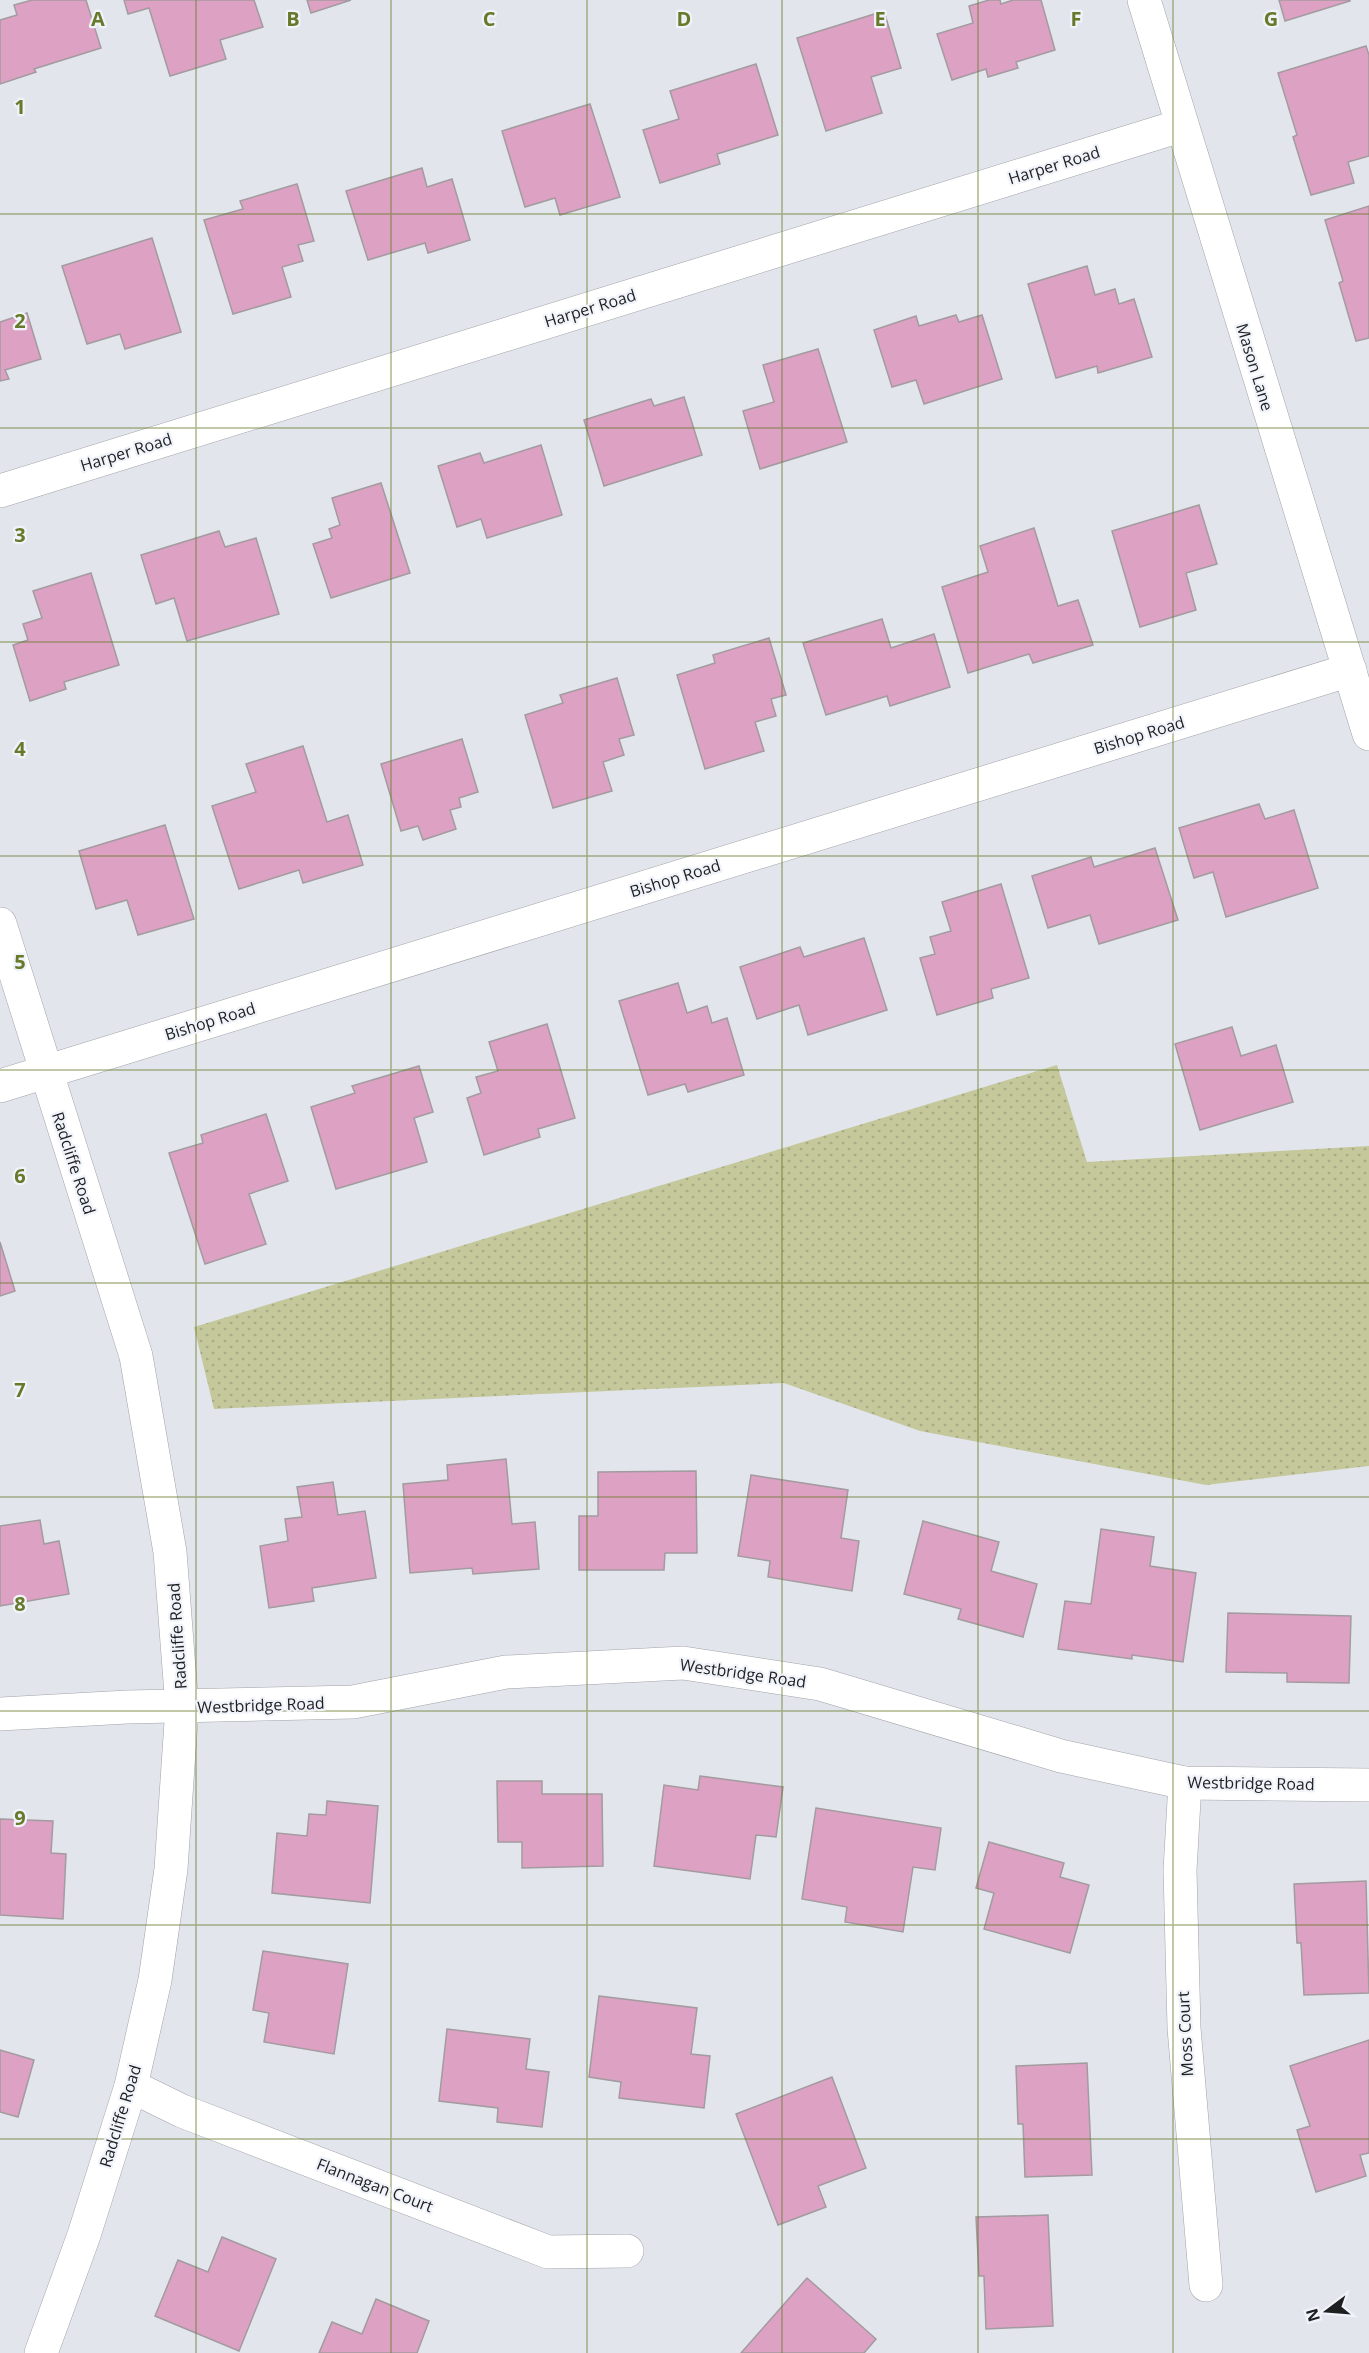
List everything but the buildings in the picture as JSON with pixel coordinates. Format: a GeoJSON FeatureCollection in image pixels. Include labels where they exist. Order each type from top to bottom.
{"type":"FeatureCollection","features":[{"type":"Feature","properties":{"kind":"street","name":"Mason Lane"},"geometry":{"type":"LineString","coordinates":[[1144,0],[1180,126],[1369,734]]}},
{"type":"Feature","properties":{"kind":"street","name":"Harper Road"},"geometry":{"type":"LineString","coordinates":[[0,491],[1180,126]]}},
{"type":"Feature","properties":{"kind":"street","name":"Bishop Road"},"geometry":{"type":"LineString","coordinates":[[0,1086],[1350,670]]}},
{"type":"Feature","properties":{"kind":"street","name":"Radcliffe Road"},"geometry":{"type":"LineString","coordinates":[[0,924],[136,1356],[170,1552],[182,1707],[171,1869],[155,1980],[131,2086],[84,2235],[41,2353]]}},
{"type":"Feature","properties":{"kind":"street","name":"Westbridge Road"},"geometry":{"type":"LineString","coordinates":[[0,1714],[353,1702],[506,1672],[683,1663],[820,1684],[1061,1755],[1185,1783],[1369,1785]]}},
{"type":"Feature","properties":{"kind":"street","name":"Moss Court"},"geometry":{"type":"LineString","coordinates":[[1185,1783],[1180,1870],[1184,2028],[1206,2285]]}},
{"type":"Feature","properties":{"kind":"street","name":"Flannagan Court"},"geometry":{"type":"LineString","coordinates":[[131,2086],[182,2111],[548,2252],[627,2251]]}},
{"type":"Feature","properties":{"kind":"green space"},"geometry":{"type":"Polygon","coordinates":[[[1057,1065],[1087,1162],[1369,1146],[1369,1466],[1206,1485],[920,1431],[784,1383],[214,1409],[194,1327],[1057,1065]]]}}]}
